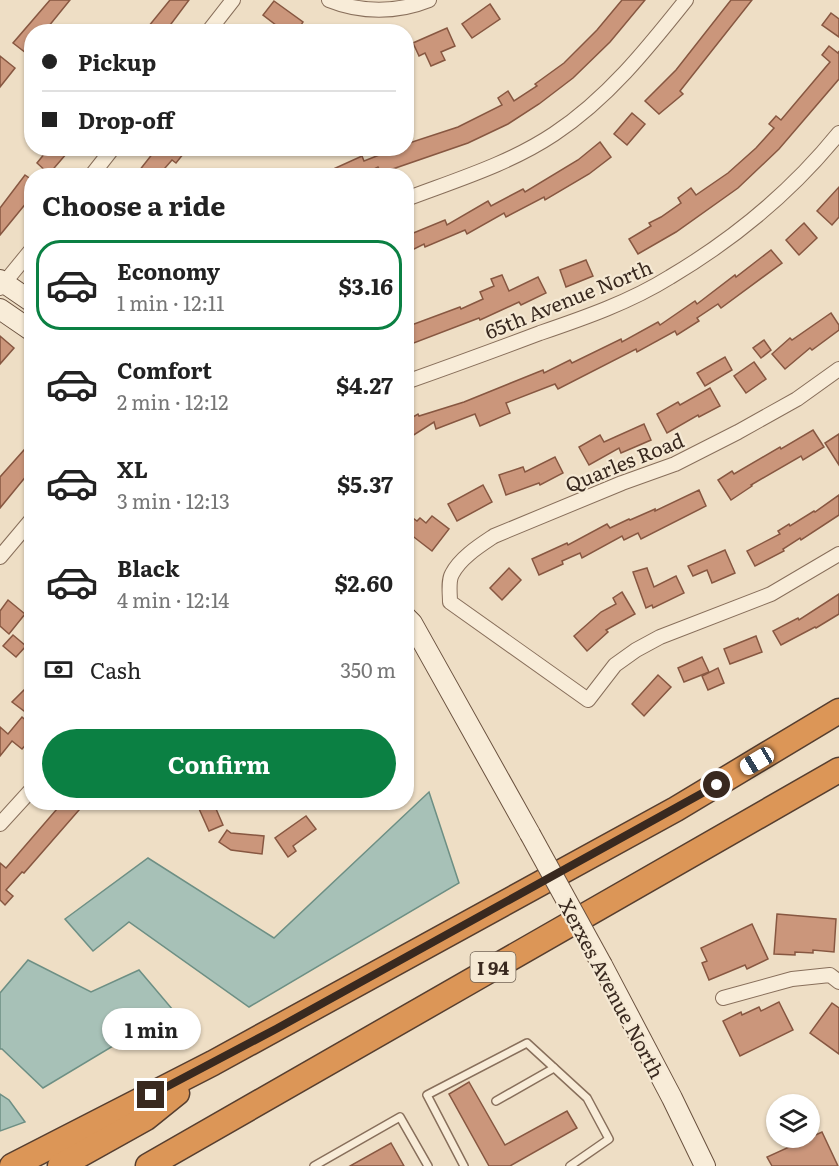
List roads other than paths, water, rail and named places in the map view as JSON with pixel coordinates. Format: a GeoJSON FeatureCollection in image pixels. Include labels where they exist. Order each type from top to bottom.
{"type":"FeatureCollection","features":[{"type":"Feature","properties":{"kind":"highway","name":"I 94"},"geometry":{"type":"LineString","coordinates":[[12,1166],[213,1063],[676,809],[839,711]]}},
{"type":"Feature","properties":{"kind":"highway","name":"I 94"},"geometry":{"type":"LineString","coordinates":[[148,1166],[839,770]]}},
{"type":"Feature","properties":{"kind":"highway"},"geometry":{"type":"LineString","coordinates":[[60,1166],[146,1118],[213,1063]]}},
{"type":"Feature","properties":{"kind":"street"},"geometry":{"type":"LineString","coordinates":[[214,24],[233,0]]}},
{"type":"Feature","properties":{"kind":"street"},"geometry":{"type":"LineString","coordinates":[[329,0],[364,10],[392,10],[429,0]]}},
{"type":"Feature","properties":{"kind":"street"},"geometry":{"type":"LineString","coordinates":[[414,196],[514,157],[554,134],[589,108],[619,80],[686,0]]}},
{"type":"Feature","properties":{"kind":"street","name":"65th Avenue North"},"geometry":{"type":"LineString","coordinates":[[414,378],[570,323],[619,303],[669,278],[757,217],[791,186],[839,133]]}},
{"type":"Feature","properties":{"kind":"street"},"geometry":{"type":"LineString","coordinates":[[97,168],[107,156]]}},
{"type":"Feature","properties":{"kind":"street"},"geometry":{"type":"LineString","coordinates":[[24,258],[1,284],[24,297]]}},
{"type":"Feature","properties":{"kind":"street"},"geometry":{"type":"LineString","coordinates":[[0,309],[24,326]]}},
{"type":"Feature","properties":{"kind":"street","name":"Quarles Road"},"geometry":{"type":"LineString","coordinates":[[839,369],[777,410],[675,464],[622,483],[494,536],[477,547],[451,575],[450,602],[588,700],[615,666],[636,650],[660,637],[771,594],[839,554]]}},
{"type":"Feature","properties":{"kind":"street"},"geometry":{"type":"LineString","coordinates":[[0,558],[24,529]]}},
{"type":"Feature","properties":{"kind":"street","name":"Xerxes Avenue North"},"geometry":{"type":"LineString","coordinates":[[414,629],[602,965],[705,1166]]}},
{"type":"Feature","properties":{"kind":"street"},"geometry":{"type":"LineString","coordinates":[[0,824],[24,798]]}},
{"type":"Feature","properties":{"kind":"street"},"geometry":{"type":"LineString","coordinates":[[723,998],[792,979],[830,975],[839,982]]}},
{"type":"Feature","properties":{"kind":"lane"},"geometry":{"type":"LineString","coordinates":[[464,1166],[427,1095],[527,1043],[587,1098],[609,1139],[570,1166]]}},
{"type":"Feature","properties":{"kind":"lane"},"geometry":{"type":"LineString","coordinates":[[496,1101],[554,1068]]}},
{"type":"Feature","properties":{"kind":"lane"},"geometry":{"type":"LineString","coordinates":[[314,1166],[400,1117],[428,1166]]}}]}
